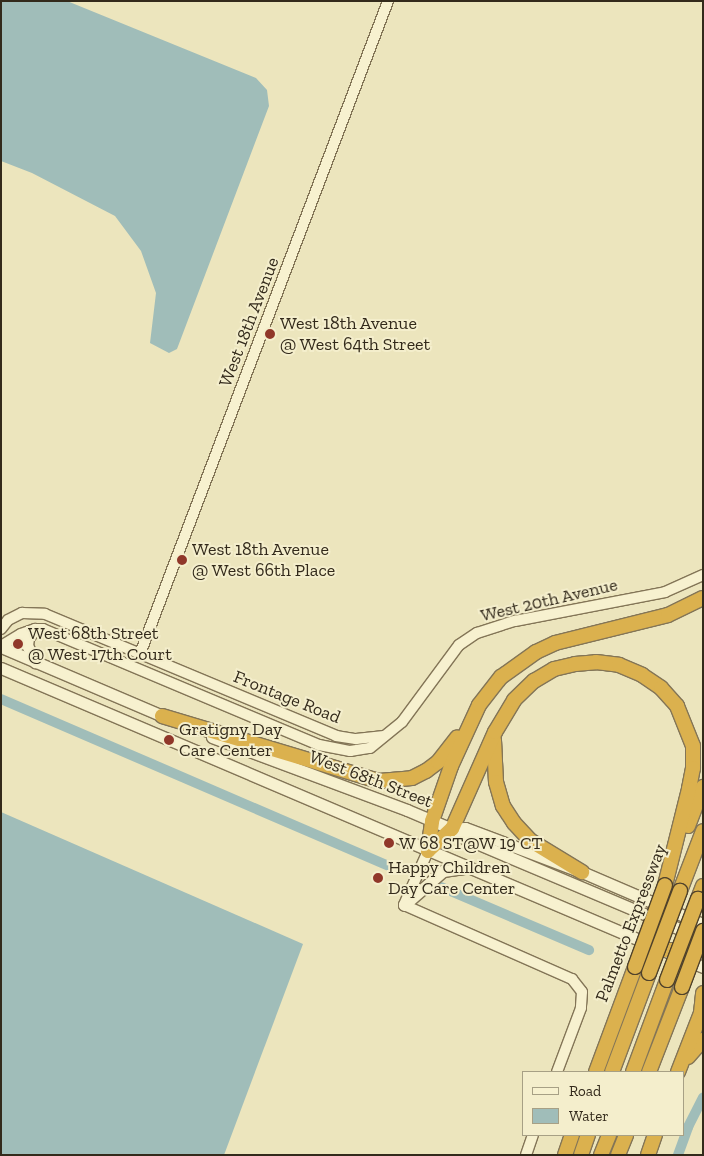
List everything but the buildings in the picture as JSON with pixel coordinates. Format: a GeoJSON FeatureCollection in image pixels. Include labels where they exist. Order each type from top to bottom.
{"type":"FeatureCollection","features":[{"type":"Feature","properties":{"kind":"highway"},"geometry":{"type":"LineString","coordinates":[[428,851],[432,821],[451,766],[469,724],[489,690],[501,677],[536,652],[555,642],[582,634],[668,615],[703,598]]}},
{"type":"Feature","properties":{"kind":"highway"},"geometry":{"type":"LineString","coordinates":[[428,851],[452,829],[495,732],[514,700],[534,681],[554,669],[596,662],[620,665],[642,675],[661,688],[677,706],[693,746],[693,768],[690,789],[665,885]]}},
{"type":"Feature","properties":{"kind":"highway"},"geometry":{"type":"LineString","coordinates":[[162,716],[380,781],[412,778],[426,771],[438,762],[469,724]]}},
{"type":"Feature","properties":{"kind":"highway"},"geometry":{"type":"LineString","coordinates":[[495,732],[493,758],[496,782],[503,806],[514,823],[531,841],[582,872]]}},
{"type":"Feature","properties":{"kind":"highway","name":"Palmetto Expressway"},"geometry":{"type":"LineString","coordinates":[[596,1071],[703,787]]}},
{"type":"Feature","properties":{"kind":"highway"},"geometry":{"type":"LineString","coordinates":[[612,1071],[703,831]]}},
{"type":"Feature","properties":{"kind":"highway"},"geometry":{"type":"LineString","coordinates":[[632,1071],[700,892]]}},
{"type":"Feature","properties":{"kind":"highway"},"geometry":{"type":"LineString","coordinates":[[664,950],[703,937]]}},
{"type":"Feature","properties":{"kind":"highway"},"geometry":{"type":"LineString","coordinates":[[650,1071],[703,937]]}},
{"type":"Feature","properties":{"kind":"highway"},"geometry":{"type":"LineString","coordinates":[[680,1067],[702,1012],[703,993]]}},
{"type":"Feature","properties":{"kind":"highway"},"geometry":{"type":"LineString","coordinates":[[680,1067],[703,1040]]}},
{"type":"Feature","properties":{"kind":"highway"},"geometry":{"type":"LineString","coordinates":[[564,1155],[572,1136]]}},
{"type":"Feature","properties":{"kind":"highway"},"geometry":{"type":"LineString","coordinates":[[581,1155],[588,1136]]}},
{"type":"Feature","properties":{"kind":"highway"},"geometry":{"type":"LineString","coordinates":[[602,1155],[609,1136]]}},
{"type":"Feature","properties":{"kind":"highway"},"geometry":{"type":"LineString","coordinates":[[618,1155],[626,1136]]}},
{"type":"Feature","properties":{"kind":"highway"},"geometry":{"type":"LineString","coordinates":[[648,1155],[655,1136]]}},
{"type":"Feature","properties":{"kind":"main road"},"geometry":{"type":"LineString","coordinates":[[35,629],[28,638],[27,645],[35,662]]}},
{"type":"Feature","properties":{"kind":"main road","name":"West 68th Street"},"geometry":{"type":"LineString","coordinates":[[1,646],[162,716],[452,829],[462,836],[703,937]]}},
{"type":"Feature","properties":{"kind":"main road"},"geometry":{"type":"LineString","coordinates":[[1,668],[428,851],[703,966]]}},
{"type":"Feature","properties":{"kind":"main road","name":"West 68th Street"},"geometry":{"type":"LineString","coordinates":[[452,829],[466,828],[582,872],[703,937]]}},
{"type":"Feature","properties":{"kind":"main road"},"geometry":{"type":"LineString","coordinates":[[404,905],[443,871],[452,868],[469,868]]}},
{"type":"Feature","properties":{"kind":"street","name":"West 18th Avenue"},"geometry":{"type":"LineString","coordinates":[[140,654],[388,1]]}},
{"type":"Feature","properties":{"kind":"street","name":"West 20th Avenue"},"geometry":{"type":"LineString","coordinates":[[386,736],[402,722],[459,644],[477,633],[515,621],[665,592],[703,575]]}},
{"type":"Feature","properties":{"kind":"street","name":"Frontage Road"},"geometry":{"type":"LineString","coordinates":[[1,629],[8,620],[22,613],[34,612],[57,618],[336,736],[356,739],[386,736]]}},
{"type":"Feature","properties":{"kind":"street","name":"Frontage Road"},"geometry":{"type":"LineString","coordinates":[[35,629],[50,631],[335,750],[350,752],[370,748],[386,736]]}},
{"type":"Feature","properties":{"kind":"street"},"geometry":{"type":"LineString","coordinates":[[1,646],[35,629]]}},
{"type":"Feature","properties":{"kind":"street"},"geometry":{"type":"LineString","coordinates":[[115,659],[128,659],[140,654]]}},
{"type":"Feature","properties":{"kind":"street"},"geometry":{"type":"LineString","coordinates":[[428,851],[404,905],[572,979],[582,992],[581,1008],[557,1071]]}},
{"type":"Feature","properties":{"kind":"street"},"geometry":{"type":"LineString","coordinates":[[526,1155],[533,1136]]}},
{"type":"Feature","properties":{"kind":"water"},"geometry":{"type":"Polygon","coordinates":[[[1,1],[67,1],[256,78],[267,90],[269,106],[177,349],[169,353],[150,343],[156,293],[141,251],[115,216],[32,173],[1,161],[1,1]]]}},
{"type":"Feature","properties":{"kind":"water"},"geometry":{"type":"Polygon","coordinates":[[[1,812],[303,944],[224,1155],[1,1155],[1,812]]]}},
{"type":"Feature","properties":{"kind":"waterway"},"geometry":{"type":"LineString","coordinates":[[1,699],[392,867]]}},
{"type":"Feature","properties":{"kind":"waterway"},"geometry":{"type":"LineString","coordinates":[[441,887],[589,950]]}},
{"type":"Feature","properties":{"kind":"waterway"},"geometry":{"type":"LineString","coordinates":[[678,1155],[688,1127],[703,1098]]}},
{"type":"Feature","properties":{"kind":"place","name":"West 18th Avenue @ West 64th Street"},"geometry":{"type":"Point","coordinates":[270,334]}},
{"type":"Feature","properties":{"kind":"place","name":"West 18th Avenue @ West 66th Place"},"geometry":{"type":"Point","coordinates":[182,560]}},
{"type":"Feature","properties":{"kind":"place","name":"West 68th Street @ West 17th Court"},"geometry":{"type":"Point","coordinates":[18,644]}},
{"type":"Feature","properties":{"kind":"place","name":"Gratigny Day Care Center"},"geometry":{"type":"Point","coordinates":[169,740]}},
{"type":"Feature","properties":{"kind":"place","name":"W 68 ST@W 19 CT"},"geometry":{"type":"Point","coordinates":[389,843]}},
{"type":"Feature","properties":{"kind":"place","name":"Happy Children Day Care Center"},"geometry":{"type":"Point","coordinates":[378,878]}}]}
